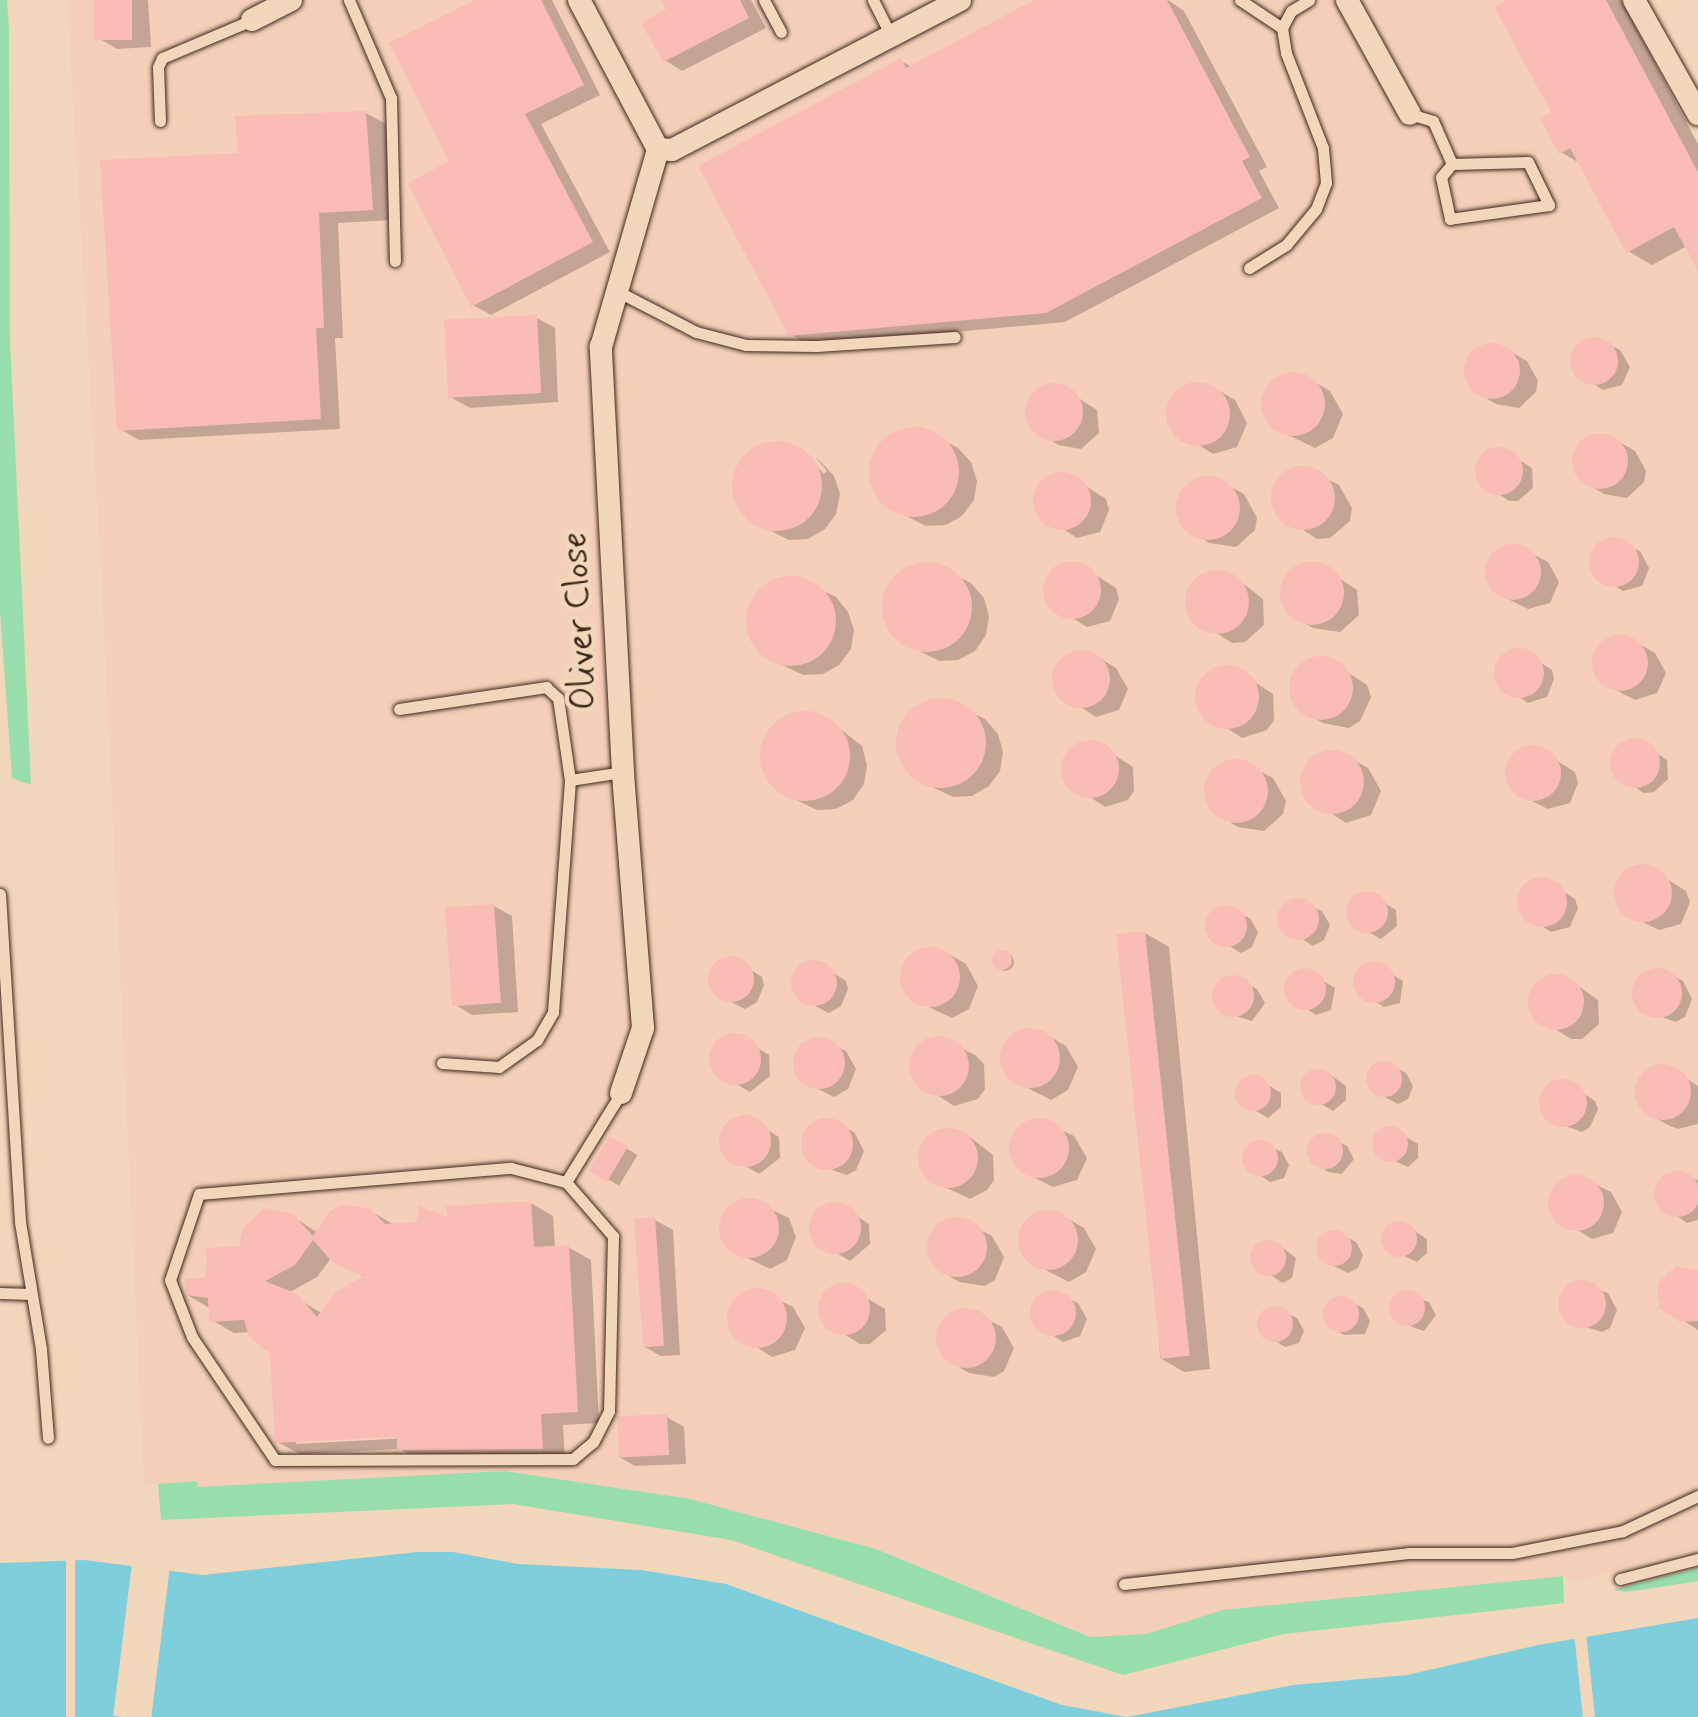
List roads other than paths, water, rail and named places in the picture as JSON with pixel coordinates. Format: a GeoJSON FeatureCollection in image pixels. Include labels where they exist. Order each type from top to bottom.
{"type":"FeatureCollection","features":[{"type":"Feature","properties":{"kind":"street"},"geometry":{"type":"LineString","coordinates":[[252,20],[291,0]]}},
{"type":"Feature","properties":{"kind":"street"},"geometry":{"type":"LineString","coordinates":[[580,0],[658,149],[672,150],[695,142],[960,0]]}},
{"type":"Feature","properties":{"kind":"street"},"geometry":{"type":"LineString","coordinates":[[1347,0],[1410,114]]}},
{"type":"Feature","properties":{"kind":"street"},"geometry":{"type":"LineString","coordinates":[[1634,0],[1698,114]]}},
{"type":"Feature","properties":{"kind":"street","name":"Oliver Close"},"geometry":{"type":"LineString","coordinates":[[620,1092],[642,1028],[623,772],[601,347],[658,149]]}},
{"type":"Feature","properties":{"kind":"lane"},"geometry":{"type":"LineString","coordinates":[[350,0],[391,98],[395,261]]}},
{"type":"Feature","properties":{"kind":"lane"},"geometry":{"type":"LineString","coordinates":[[764,0],[782,32]]}},
{"type":"Feature","properties":{"kind":"lane"},"geometry":{"type":"LineString","coordinates":[[873,0],[891,36]]}},
{"type":"Feature","properties":{"kind":"lane"},"geometry":{"type":"LineString","coordinates":[[1240,0],[1282,28]]}},
{"type":"Feature","properties":{"kind":"lane"},"geometry":{"type":"LineString","coordinates":[[1249,268],[1286,246],[1316,209],[1326,183],[1324,148],[1286,53],[1282,28],[1292,11],[1309,0]]}},
{"type":"Feature","properties":{"kind":"lane"},"geometry":{"type":"LineString","coordinates":[[160,121],[158,67],[162,58],[252,20]]}},
{"type":"Feature","properties":{"kind":"lane"},"geometry":{"type":"LineString","coordinates":[[1410,114],[1433,121],[1452,164]]}},
{"type":"Feature","properties":{"kind":"lane"},"geometry":{"type":"LineString","coordinates":[[1528,162],[1549,205],[1450,219],[1442,177],[1452,164],[1528,162]]}},
{"type":"Feature","properties":{"kind":"lane"},"geometry":{"type":"LineString","coordinates":[[615,290],[696,332],[746,345],[816,346],[954,336]]}},
{"type":"Feature","properties":{"kind":"lane"},"geometry":{"type":"LineString","coordinates":[[399,709],[546,687],[558,698],[570,780],[553,1012],[537,1040],[499,1067],[442,1063]]}},
{"type":"Feature","properties":{"kind":"lane"},"geometry":{"type":"LineString","coordinates":[[570,780],[623,772]]}},
{"type":"Feature","properties":{"kind":"lane"},"geometry":{"type":"LineString","coordinates":[[0,894],[20,1222],[41,1349],[48,1438]]}},
{"type":"Feature","properties":{"kind":"lane"},"geometry":{"type":"LineString","coordinates":[[566,1182],[620,1092]]}},
{"type":"Feature","properties":{"kind":"lane"},"geometry":{"type":"LineString","coordinates":[[511,1168],[566,1182],[613,1236],[610,1412],[593,1442],[573,1459],[275,1460],[192,1337],[170,1280],[199,1194],[511,1168]]}},
{"type":"Feature","properties":{"kind":"lane"},"geometry":{"type":"LineString","coordinates":[[0,1293],[31,1294]]}},
{"type":"Feature","properties":{"kind":"lane"},"geometry":{"type":"LineString","coordinates":[[1124,1584],[1408,1554],[1512,1553],[1623,1531],[1698,1496]]}},
{"type":"Feature","properties":{"kind":"lane"},"geometry":{"type":"LineString","coordinates":[[1620,1579],[1698,1559]]}},
{"type":"Feature","properties":{"kind":"water"},"geometry":{"type":"Polygon","coordinates":[[[417,1552],[453,1552],[518,1564],[641,1570],[726,1584],[1062,1705],[1127,1717],[0,1717],[0,1563],[84,1560],[203,1575],[417,1552]]]}},
{"type":"Feature","properties":{"kind":"water"},"geometry":{"type":"Polygon","coordinates":[[[1698,1618],[1698,1717],[1127,1717],[1293,1685],[1407,1675],[1538,1645],[1698,1618]]]}}]}
